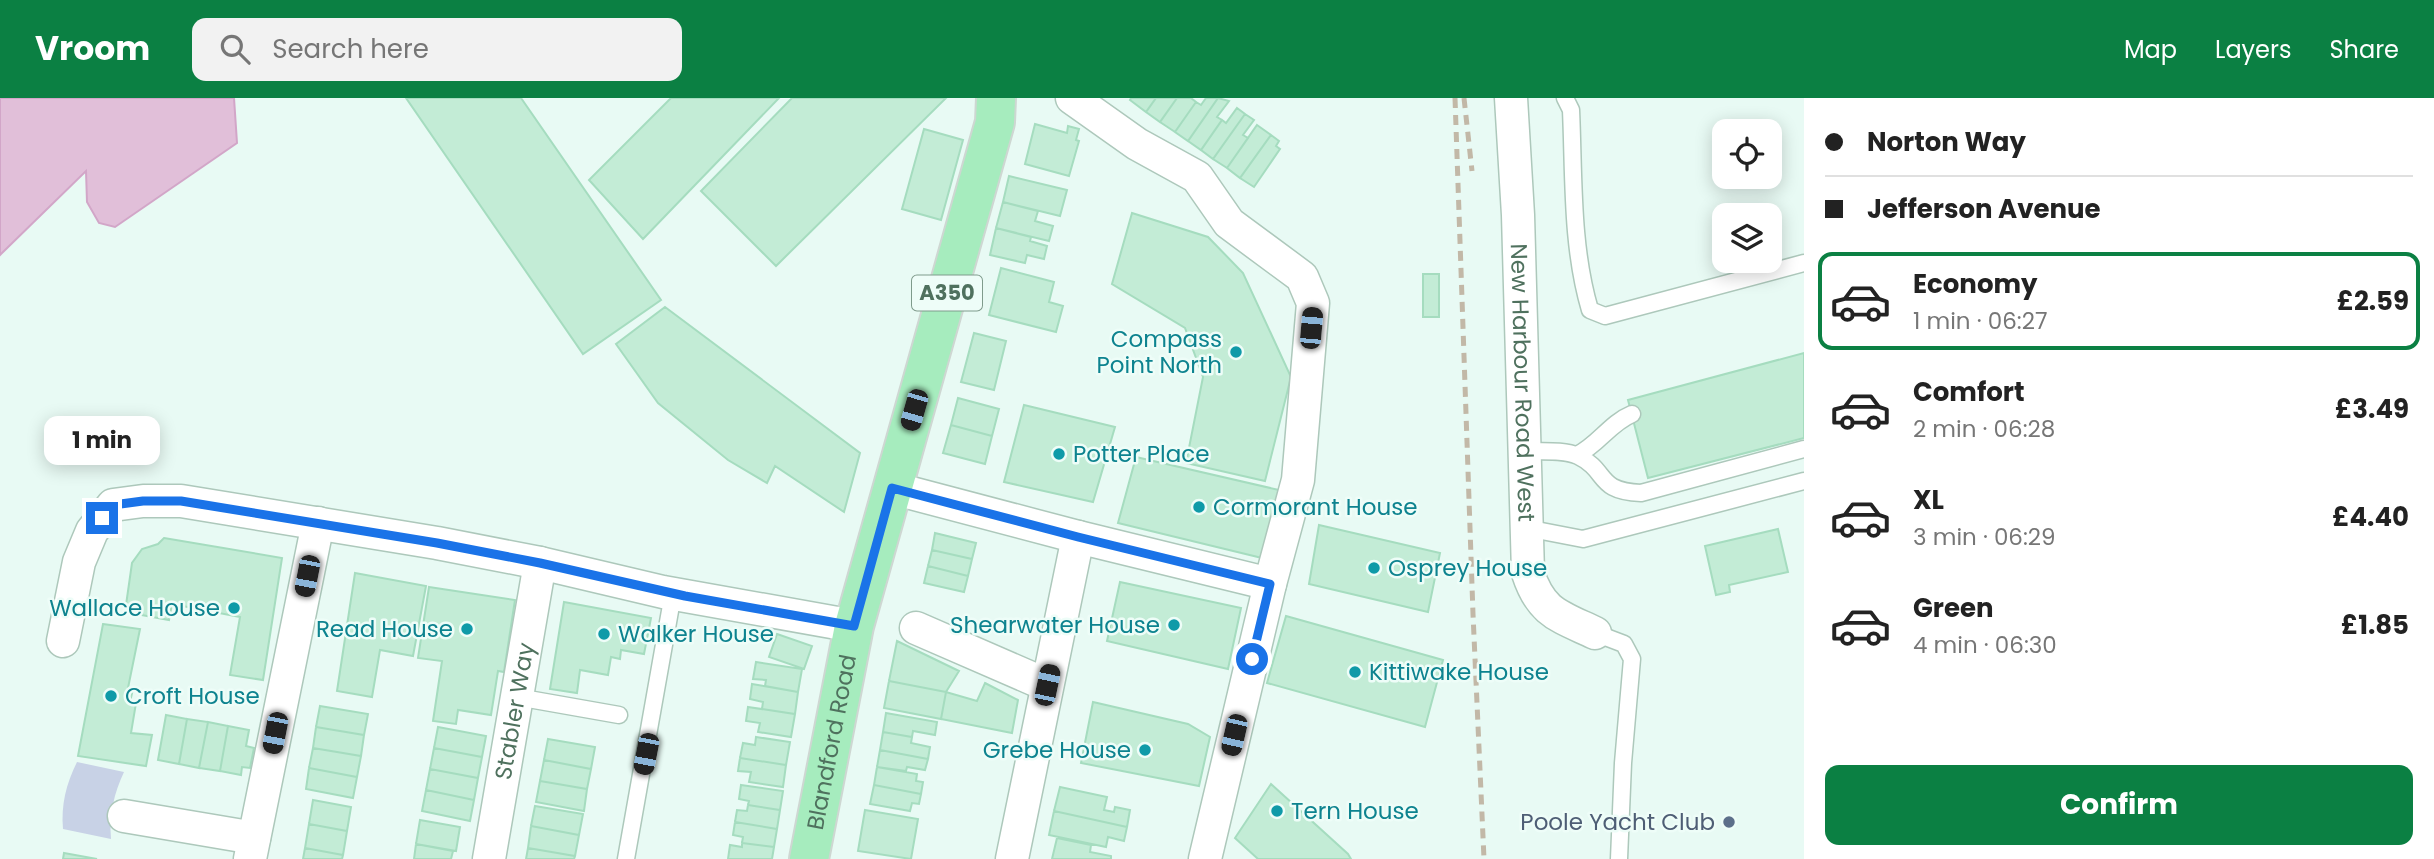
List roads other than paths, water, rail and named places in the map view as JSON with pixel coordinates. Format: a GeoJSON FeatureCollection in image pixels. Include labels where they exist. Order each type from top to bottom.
{"type":"FeatureCollection","features":[{"type":"Feature","properties":{"kind":"highway","name":"Blandford Road"},"geometry":{"type":"LineString","coordinates":[[809,859],[854,626],[995,122],[996,98]]}},
{"type":"Feature","properties":{"kind":"street"},"geometry":{"type":"LineString","coordinates":[[1072,98],[1137,144],[1197,177],[1230,223],[1303,277],[1313,303],[1298,480],[1270,584],[1205,859]]}},
{"type":"Feature","properties":{"kind":"street","name":"New Harbour Road West"},"geometry":{"type":"LineString","coordinates":[[1511,98],[1518,215],[1528,573],[1535,594],[1554,613],[1595,633]]}},
{"type":"Feature","properties":{"kind":"street"},"geometry":{"type":"LineString","coordinates":[[892,488],[1270,584]]}},
{"type":"Feature","properties":{"kind":"street"},"geometry":{"type":"LineString","coordinates":[[63,641],[79,562],[92,531],[113,505],[143,501],[181,501],[318,523],[540,563],[673,594],[854,626]]}},
{"type":"Feature","properties":{"kind":"street"},"geometry":{"type":"LineString","coordinates":[[124,816],[252,849],[318,523]]}},
{"type":"Feature","properties":{"kind":"street"},"geometry":{"type":"LineString","coordinates":[[1012,859],[1078,537]]}},
{"type":"Feature","properties":{"kind":"street","name":"Stabler Way"},"geometry":{"type":"LineString","coordinates":[[489,859],[540,563]]}},
{"type":"Feature","properties":{"kind":"street"},"geometry":{"type":"LineString","coordinates":[[916,628],[1047,685]]}},
{"type":"Feature","properties":{"kind":"lane"},"geometry":{"type":"LineString","coordinates":[[1565,98],[1571,110],[1581,272],[1590,310],[1605,316],[1804,263]]}},
{"type":"Feature","properties":{"kind":"lane"},"geometry":{"type":"LineString","coordinates":[[1523,451],[1577,455],[1590,449],[1619,420],[1632,414]]}},
{"type":"Feature","properties":{"kind":"lane"},"geometry":{"type":"LineString","coordinates":[[1577,455],[1594,468],[1606,484],[1623,492],[1641,493],[1804,449]]}},
{"type":"Feature","properties":{"kind":"lane"},"geometry":{"type":"LineString","coordinates":[[1526,528],[1583,539],[1804,481]]}},
{"type":"Feature","properties":{"kind":"lane"},"geometry":{"type":"LineString","coordinates":[[626,859],[673,594]]}},
{"type":"Feature","properties":{"kind":"lane"},"geometry":{"type":"LineString","coordinates":[[1595,633],[1624,644],[1632,659],[1623,763],[1619,859]]}},
{"type":"Feature","properties":{"kind":"lane"},"geometry":{"type":"LineString","coordinates":[[517,697],[619,715]]}},
{"type":"Feature","properties":{"kind":"railway"},"geometry":{"type":"LineString","coordinates":[[1455,98],[1484,859]]}},
{"type":"Feature","properties":{"kind":"railway"},"geometry":{"type":"LineString","coordinates":[[1464,98],[1472,171]]}},
{"type":"Feature","properties":{"kind":"place","name":"Compass Point North"},"geometry":{"type":"Point","coordinates":[1236,352]}},
{"type":"Feature","properties":{"kind":"place","name":"Potter Place"},"geometry":{"type":"Point","coordinates":[1059,454]}},
{"type":"Feature","properties":{"kind":"place","name":"Cormorant House"},"geometry":{"type":"Point","coordinates":[1199,507]}},
{"type":"Feature","properties":{"kind":"place","name":"Osprey House"},"geometry":{"type":"Point","coordinates":[1374,568]}},
{"type":"Feature","properties":{"kind":"place","name":"Wallace House"},"geometry":{"type":"Point","coordinates":[234,608]}},
{"type":"Feature","properties":{"kind":"place","name":"Shearwater House"},"geometry":{"type":"Point","coordinates":[1174,625]}},
{"type":"Feature","properties":{"kind":"place","name":"Read House"},"geometry":{"type":"Point","coordinates":[467,629]}},
{"type":"Feature","properties":{"kind":"place","name":"Walker House"},"geometry":{"type":"Point","coordinates":[604,634]}},
{"type":"Feature","properties":{"kind":"place","name":"Kittiwake House"},"geometry":{"type":"Point","coordinates":[1355,672]}},
{"type":"Feature","properties":{"kind":"place","name":"Croft House"},"geometry":{"type":"Point","coordinates":[111,696]}},
{"type":"Feature","properties":{"kind":"place","name":"Grebe House"},"geometry":{"type":"Point","coordinates":[1145,750]}},
{"type":"Feature","properties":{"kind":"place","name":"Tern House"},"geometry":{"type":"Point","coordinates":[1277,811]}},
{"type":"Feature","properties":{"kind":"place","name":"Poole Yacht Club"},"geometry":{"type":"Point","coordinates":[1729,822]}}]}
